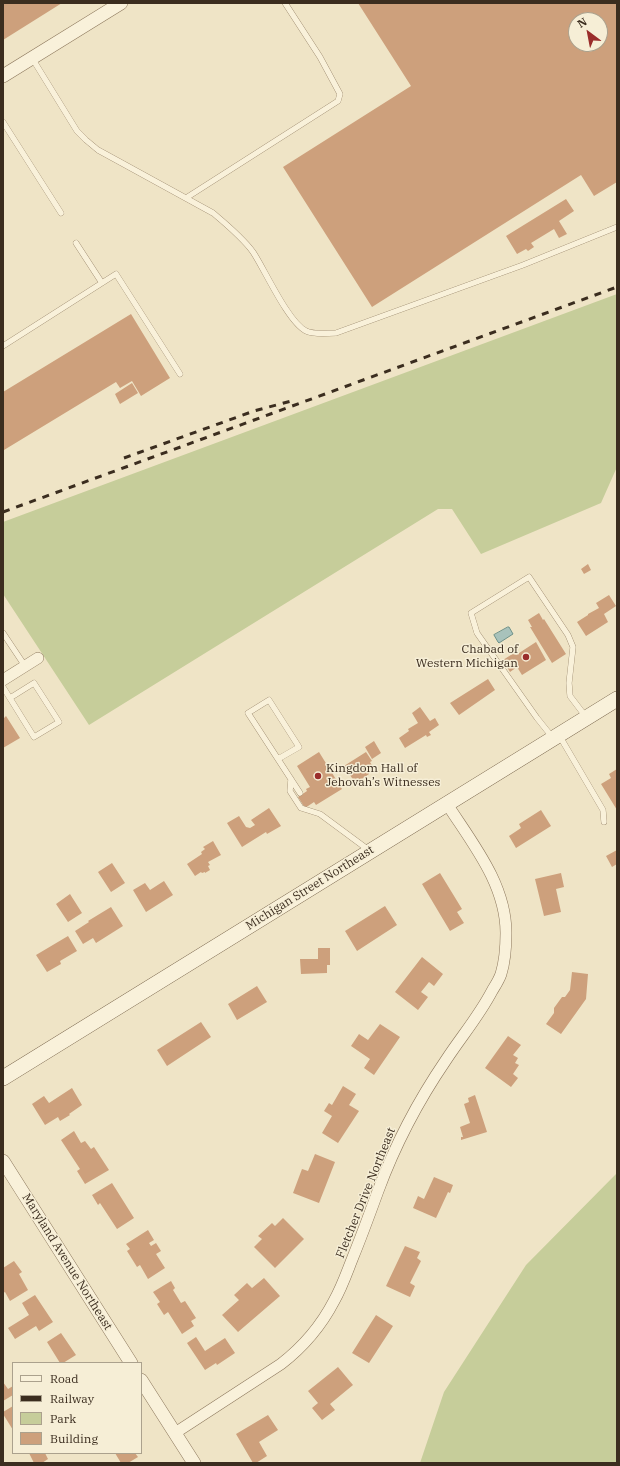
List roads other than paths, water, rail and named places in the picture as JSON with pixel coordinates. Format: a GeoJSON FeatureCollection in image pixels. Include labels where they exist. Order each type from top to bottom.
{"type":"FeatureCollection","features":[{"type":"Feature","properties":{"kind":"main road","name":"Michigan Street Northeast"},"geometry":{"type":"LineString","coordinates":[[3,1078],[617,699]]}},
{"type":"Feature","properties":{"kind":"street"},"geometry":{"type":"LineString","coordinates":[[3,76],[120,3]]}},
{"type":"Feature","properties":{"kind":"street"},"geometry":{"type":"LineString","coordinates":[[3,680],[38,658]]}},
{"type":"Feature","properties":{"kind":"street","name":"Fletcher Drive Northeast"},"geometry":{"type":"LineString","coordinates":[[175,1433],[281,1364],[298,1349],[322,1321],[335,1300],[348,1272],[396,1146],[445,1061],[488,999],[501,975],[505,952],[506,933],[504,911],[500,895],[488,868],[447,804]]}},
{"type":"Feature","properties":{"kind":"street","name":"Maryland Avenue Northeast"},"geometry":{"type":"LineString","coordinates":[[3,1161],[129,1362]]}},
{"type":"Feature","properties":{"kind":"street"},"geometry":{"type":"LineString","coordinates":[[142,1382],[194,1463]]}},
{"type":"Feature","properties":{"kind":"lane"},"geometry":{"type":"LineString","coordinates":[[186,198],[338,101],[340,94],[320,57],[286,3]]}},
{"type":"Feature","properties":{"kind":"lane"},"geometry":{"type":"LineString","coordinates":[[32,58],[77,132],[98,150],[213,213],[252,251],[288,312],[298,326],[306,331],[316,334],[336,332],[420,303],[523,265],[617,227]]}},
{"type":"Feature","properties":{"kind":"lane"},"geometry":{"type":"LineString","coordinates":[[4,124],[61,213]]}},
{"type":"Feature","properties":{"kind":"lane"},"geometry":{"type":"LineString","coordinates":[[76,243],[102,283]]}},
{"type":"Feature","properties":{"kind":"lane"},"geometry":{"type":"LineString","coordinates":[[3,346],[116,274],[180,374]]}},
{"type":"Feature","properties":{"kind":"lane"},"geometry":{"type":"LineString","coordinates":[[587,718],[570,696],[569,683],[573,647],[568,635],[529,577],[471,613],[477,633],[537,718],[556,737],[603,810],[604,822]]}},
{"type":"Feature","properties":{"kind":"lane"},"geometry":{"type":"LineString","coordinates":[[3,632],[24,666]]}},
{"type":"Feature","properties":{"kind":"lane"},"geometry":{"type":"LineString","coordinates":[[3,687],[34,737],[59,722],[34,683],[10,698]]}},
{"type":"Feature","properties":{"kind":"lane"},"geometry":{"type":"LineString","coordinates":[[278,759],[299,747],[269,700],[248,713],[300,793]]}},
{"type":"Feature","properties":{"kind":"lane"},"geometry":{"type":"LineString","coordinates":[[291,779],[290,791],[301,808],[320,814],[370,851]]}},
{"type":"Feature","properties":{"kind":"water"},"geometry":{"type":"Polygon","coordinates":[[[508,627],[513,634],[499,643],[494,635],[508,627]]]}},
{"type":"Feature","properties":{"kind":"railway"},"geometry":{"type":"LineString","coordinates":[[3,512],[617,287]]}},
{"type":"Feature","properties":{"kind":"railway"},"geometry":{"type":"LineString","coordinates":[[124,458],[254,411],[295,400]]}},
{"type":"Feature","properties":{"kind":"place","name":"Chabad of Western Michigan"},"geometry":{"type":"Point","coordinates":[526,657]}},
{"type":"Feature","properties":{"kind":"place","name":"Kingdom Hall of Jehovah’s Witnesses"},"geometry":{"type":"Point","coordinates":[318,776]}}]}
